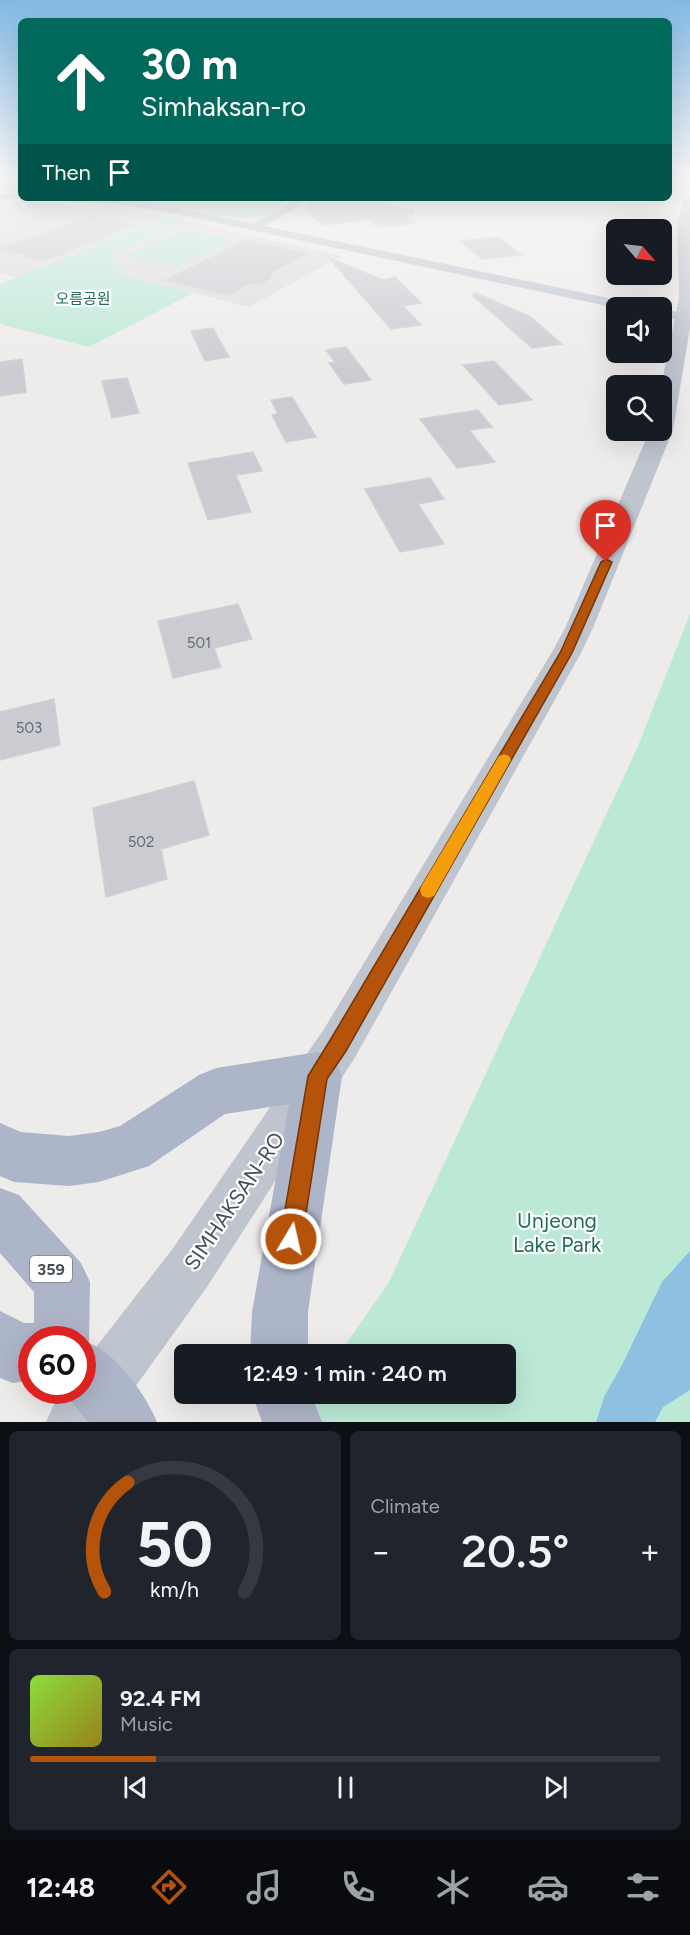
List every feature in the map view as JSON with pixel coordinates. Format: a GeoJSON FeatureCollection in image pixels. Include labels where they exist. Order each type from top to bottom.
{"type":"FeatureCollection","features":[{"type":"Feature","properties":{"kind":"main road"},"geometry":{"type":"LineString","coordinates":[[0,1148],[14,1157],[69,1161],[99,1157],[131,1148],[216,1092],[318,1076],[280,1312],[279,1344]]}},
{"type":"Feature","properties":{"kind":"main road","name":"359"},"geometry":{"type":"LineString","coordinates":[[0,1214],[62,1282],[62,1326]]}},
{"type":"Feature","properties":{"kind":"main road"},"geometry":{"type":"LineString","coordinates":[[0,1340],[13,1354],[18,1353]]}},
{"type":"Feature","properties":{"kind":"main road"},"geometry":{"type":"LineString","coordinates":[[286,1404],[292,1422]]}},
{"type":"Feature","properties":{"kind":"street"},"geometry":{"type":"LineString","coordinates":[[327,241],[606,301]]}},
{"type":"Feature","properties":{"kind":"street","name":"SIMHAKSAN-RO"},"geometry":{"type":"LineString","coordinates":[[672,376],[687,298],[685,241]]}},
{"type":"Feature","properties":{"kind":"street"},"geometry":{"type":"LineString","coordinates":[[672,315],[684,317]]}},
{"type":"Feature","properties":{"kind":"street","name":"SIMHAKSAN-RO"},"geometry":{"type":"LineString","coordinates":[[96,1401],[189,1269],[339,1044],[566,653],[579,628],[656,441]]}},
{"type":"Feature","properties":{"kind":"shaded area"},"geometry":{"type":"Polygon","coordinates":[[[0,241],[106,241],[16,278],[0,273],[0,241]]]}},
{"type":"Feature","properties":{"kind":"shaded area"},"geometry":{"type":"Polygon","coordinates":[[[140,241],[278,241],[342,256],[249,307],[123,275],[111,254],[140,241]]]}},
{"type":"Feature","properties":{"kind":"green space","name":"오름공원"},"geometry":{"type":"Polygon","coordinates":[[[106,241],[140,241],[111,254],[123,275],[193,293],[89,347],[0,324],[0,284],[106,241]]]}},
{"type":"Feature","properties":{"kind":"green space"},"geometry":{"type":"Polygon","coordinates":[[[158,241],[228,242],[176,267],[126,255],[158,241]]]}},
{"type":"Feature","properties":{"kind":"green space","name":"Unjeong Lake Park"},"geometry":{"type":"Polygon","coordinates":[[[690,614],[690,1422],[293,1422],[306,1404],[516,1404],[516,1344],[346,1344],[389,1282],[638,746],[690,614]]]}},
{"type":"Feature","properties":{"kind":"water"},"geometry":{"type":"Polygon","coordinates":[[[690,1251],[690,1390],[663,1407],[655,1422],[596,1422],[604,1397],[662,1282],[690,1251]]]}},
{"type":"Feature","properties":{"kind":"building"},"geometry":{"type":"Polygon","coordinates":[[[21,241],[94,241],[44,261],[0,249],[21,241]]]}},
{"type":"Feature","properties":{"kind":"building"},"geometry":{"type":"Polygon","coordinates":[[[243,241],[307,253],[272,272],[269,279],[262,283],[248,284],[229,295],[166,280],[243,241]]]}},
{"type":"Feature","properties":{"kind":"building"},"geometry":{"type":"Polygon","coordinates":[[[460,241],[504,241],[522,255],[482,259],[460,241]]]}},
{"type":"Feature","properties":{"kind":"building"},"geometry":{"type":"Polygon","coordinates":[[[329,258],[383,280],[395,277],[421,303],[403,306],[421,325],[391,329],[329,258]]]}},
{"type":"Feature","properties":{"kind":"building"},"geometry":{"type":"Polygon","coordinates":[[[475,293],[529,316],[562,344],[532,348],[473,296],[475,293]]]}},
{"type":"Feature","properties":{"kind":"building"},"geometry":{"type":"Polygon","coordinates":[[[213,328],[229,357],[205,361],[191,331],[213,328]]]}},
{"type":"Feature","properties":{"kind":"building"},"geometry":{"type":"Polygon","coordinates":[[[346,347],[371,380],[344,384],[329,363],[335,362],[326,350],[346,347]]]}},
{"type":"Feature","properties":{"kind":"building"},"geometry":{"type":"Polygon","coordinates":[[[22,359],[26,392],[0,396],[0,362],[22,359]]]}},
{"type":"Feature","properties":{"kind":"building"},"geometry":{"type":"Polygon","coordinates":[[[494,361],[532,400],[499,405],[463,365],[494,361]]]}},
{"type":"Feature","properties":{"kind":"building"},"geometry":{"type":"Polygon","coordinates":[[[127,378],[139,413],[112,418],[102,381],[127,378]]]}},
{"type":"Feature","properties":{"kind":"building"},"geometry":{"type":"Polygon","coordinates":[[[292,397],[316,437],[286,442],[272,415],[278,414],[271,400],[292,397]]]}},
{"type":"Feature","properties":{"kind":"building"},"geometry":{"type":"Polygon","coordinates":[[[478,410],[492,427],[469,430],[495,462],[457,468],[420,419],[478,410]]]}},
{"type":"Feature","properties":{"kind":"building"},"geometry":{"type":"Polygon","coordinates":[[[253,452],[262,471],[236,475],[251,512],[208,520],[188,463],[253,452]]]}},
{"type":"Feature","properties":{"kind":"building"},"geometry":{"type":"Polygon","coordinates":[[[430,478],[444,499],[418,504],[444,544],[400,552],[365,489],[430,478]]]}},
{"type":"Feature","properties":{"kind":"building"},"geometry":{"type":"Polygon","coordinates":[[[238,604],[252,639],[214,648],[221,667],[173,678],[158,621],[238,604]]]}},
{"type":"Feature","properties":{"kind":"building"},"geometry":{"type":"Polygon","coordinates":[[[54,699],[60,745],[0,760],[0,712],[54,699]]]}},
{"type":"Feature","properties":{"kind":"building"},"geometry":{"type":"Polygon","coordinates":[[[194,781],[209,835],[161,849],[167,879],[106,897],[93,808],[194,781]]]}},
{"type":"Feature","properties":{"kind":"slow traffic"},"geometry":{"type":"LineString","coordinates":[[428,890],[504,760]]}},
{"type":"Feature","properties":{"kind":"route"},"geometry":{"type":"LineString","coordinates":[[291,1239],[318,1076],[339,1044],[566,653],[579,628],[606,562]]}}]}
